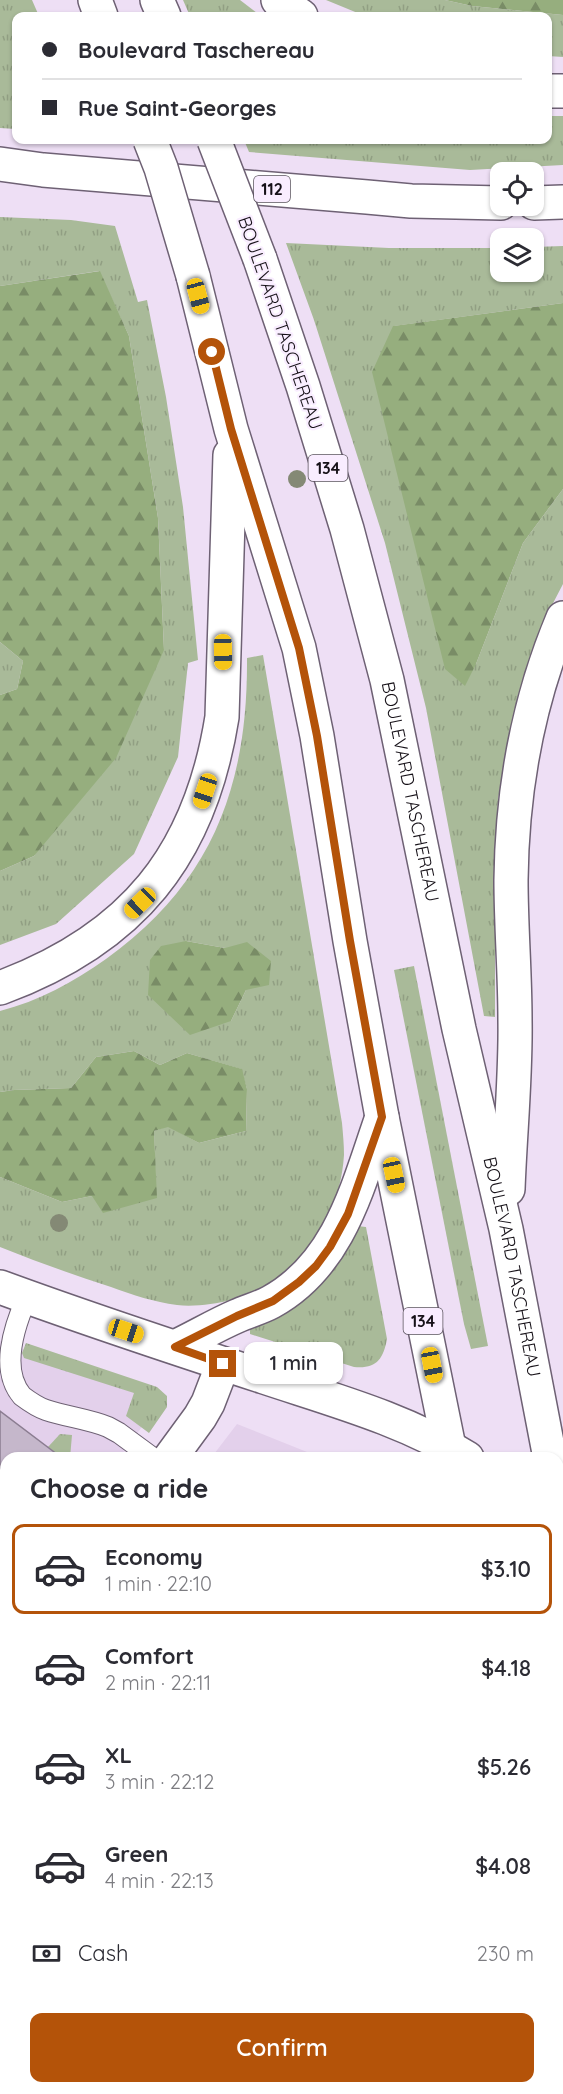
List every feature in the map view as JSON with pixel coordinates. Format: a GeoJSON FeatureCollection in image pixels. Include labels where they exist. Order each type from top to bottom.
{"type":"FeatureCollection","features":[{"type":"Feature","properties":{"kind":"main road"},"geometry":{"type":"LineString","coordinates":[[278,0],[295,12]]}},
{"type":"Feature","properties":{"kind":"main road","name":"134"},"geometry":{"type":"LineString","coordinates":[[152,144],[161,168],[193,276],[231,429],[299,648],[317,736],[350,941],[382,1117],[456,1452]]}},
{"type":"Feature","properties":{"kind":"main road","name":"BOULEVARD TASCHEREAU"},"geometry":{"type":"LineString","coordinates":[[216,144],[260,259],[306,395],[356,560],[377,640],[398,729],[459,1029],[506,1229],[549,1452]]}},
{"type":"Feature","properties":{"kind":"main road"},"geometry":{"type":"LineString","coordinates":[[0,164],[43,170]]}},
{"type":"Feature","properties":{"kind":"main road"},"geometry":{"type":"LineString","coordinates":[[0,170],[43,170]]}},
{"type":"Feature","properties":{"kind":"main road","name":"112"},"geometry":{"type":"LineString","coordinates":[[43,170],[411,201],[490,203]]}},
{"type":"Feature","properties":{"kind":"main road"},"geometry":{"type":"LineString","coordinates":[[544,202],[563,202]]}},
{"type":"Feature","properties":{"kind":"main road"},"geometry":{"type":"LineString","coordinates":[[0,988],[28,978],[75,954],[122,920],[140,903],[174,856],[200,805],[215,756],[222,717],[231,429]]}},
{"type":"Feature","properties":{"kind":"main road"},"geometry":{"type":"LineString","coordinates":[[506,1229],[515,1023],[512,878],[516,800],[530,720],[546,664],[563,618]]}},
{"type":"Feature","properties":{"kind":"main road"},"geometry":{"type":"LineString","coordinates":[[175,1347],[273,1301],[316,1266],[330,1247],[348,1214],[382,1117]]}},
{"type":"Feature","properties":{"kind":"main road"},"geometry":{"type":"LineString","coordinates":[[14,1292],[385,1417],[452,1452]]}},
{"type":"Feature","properties":{"kind":"main road"},"geometry":{"type":"LineString","coordinates":[[174,1452],[208,1403],[223,1364]]}},
{"type":"Feature","properties":{"kind":"lane"},"geometry":{"type":"LineString","coordinates":[[14,1292],[11,1334],[4,1360],[8,1382],[36,1406],[108,1427],[145,1452]]}},
{"type":"Feature","properties":{"kind":"shaded area"},"geometry":{"type":"Polygon","coordinates":[[[0,1341],[163,1398],[123,1452],[0,1452],[0,1341]]]}},
{"type":"Feature","properties":{"kind":"shaded area"},"geometry":{"type":"Polygon","coordinates":[[[237,1424],[307,1452],[216,1452],[237,1424]]]}},
{"type":"Feature","properties":{"kind":"green space"},"geometry":{"type":"Polygon","coordinates":[[[0,0],[32,0],[37,12],[12,12],[12,129],[0,128],[0,0]]]}},
{"type":"Feature","properties":{"kind":"green space"},"geometry":{"type":"Polygon","coordinates":[[[183,0],[240,0],[256,12],[188,12],[183,0]]]}},
{"type":"Feature","properties":{"kind":"green space"},"geometry":{"type":"Polygon","coordinates":[[[326,0],[445,0],[472,6],[533,12],[355,12],[326,0]]]}},
{"type":"Feature","properties":{"kind":"green space"},"geometry":{"type":"Polygon","coordinates":[[[445,0],[563,0],[563,15],[552,14],[552,12],[472,6],[445,0]]]}},
{"type":"Feature","properties":{"kind":"green space"},"geometry":{"type":"Polygon","coordinates":[[[552,14],[563,15],[563,57],[552,56],[552,14]]]}},
{"type":"Feature","properties":{"kind":"green space"},"geometry":{"type":"Polygon","coordinates":[[[552,116],[563,116],[563,165],[544,166],[544,162],[490,162],[490,169],[470,170],[249,152],[246,144],[552,144],[552,116]]]}},
{"type":"Feature","properties":{"kind":"green space"},"geometry":{"type":"Polygon","coordinates":[[[0,217],[71,220],[115,226],[138,302],[147,300],[166,397],[183,507],[198,660],[188,663],[178,757],[134,854],[56,924],[0,945],[0,871],[34,856],[164,649],[158,518],[129,336],[99,271],[0,286],[0,217]]]}},
{"type":"Feature","properties":{"kind":"green space"},"geometry":{"type":"Polygon","coordinates":[[[286,243],[389,248],[490,248],[490,282],[544,282],[544,247],[563,246],[563,303],[394,326],[476,664],[523,543],[563,489],[563,584],[550,609],[527,669],[508,739],[498,800],[495,864],[495,1017],[484,1016],[426,708],[385,543],[314,320],[286,243]]]}},
{"type":"Feature","properties":{"kind":"green space"},"geometry":{"type":"Polygon","coordinates":[[[100,271],[129,336],[158,518],[164,650],[116,758],[34,856],[0,871],[0,695],[17,689],[23,661],[0,642],[0,286],[100,271]]]}},
{"type":"Feature","properties":{"kind":"green space"},"geometry":{"type":"Polygon","coordinates":[[[563,303],[563,489],[523,543],[476,664],[465,686],[445,669],[372,372],[393,326],[563,303]]]}},
{"type":"Feature","properties":{"kind":"green space"},"geometry":{"type":"Polygon","coordinates":[[[0,642],[23,661],[17,689],[0,695],[0,642]]]}},
{"type":"Feature","properties":{"kind":"green space"},"geometry":{"type":"Polygon","coordinates":[[[263,655],[342,1123],[344,1155],[341,1179],[334,1203],[311,1246],[295,1264],[255,1292],[218,1303],[177,1305],[127,1293],[0,1247],[0,1177],[62,1202],[92,1196],[156,1198],[154,1131],[168,1126],[199,1143],[246,1131],[247,1089],[241,1069],[187,1053],[160,1065],[134,1051],[96,1057],[71,1088],[0,1092],[0,1011],[55,990],[106,959],[143,929],[173,898],[197,864],[217,828],[231,789],[246,705],[247,658],[263,655]],[[186,941],[231,1021],[246,990],[225,948],[186,941]]]}},
{"type":"Feature","properties":{"kind":"green space"},"geometry":{"type":"Polygon","coordinates":[[[186,941],[225,948],[247,942],[271,961],[269,985],[246,990],[231,1021],[190,1035],[148,995],[150,960],[161,946],[186,941]]]}},
{"type":"Feature","properties":{"kind":"green space"},"geometry":{"type":"Polygon","coordinates":[[[414,966],[488,1346],[471,1349],[464,1324],[394,970],[414,966]]]}},
{"type":"Feature","properties":{"kind":"green space"},"geometry":{"type":"Polygon","coordinates":[[[134,1051],[160,1065],[187,1053],[242,1069],[247,1089],[246,1131],[199,1143],[168,1127],[154,1131],[157,1198],[103,1213],[92,1196],[62,1202],[0,1177],[0,1092],[71,1088],[96,1057],[134,1051]]]}},
{"type":"Feature","properties":{"kind":"green space"},"geometry":{"type":"Polygon","coordinates":[[[357,1226],[366,1227],[387,1339],[381,1358],[373,1365],[354,1367],[250,1334],[250,1329],[299,1300],[328,1275],[350,1244],[357,1226]]]}},
{"type":"Feature","properties":{"kind":"green space"},"geometry":{"type":"Polygon","coordinates":[[[26,1343],[157,1387],[167,1396],[167,1407],[149,1433],[126,1416],[134,1393],[24,1358],[22,1353],[26,1343]]]}},
{"type":"Feature","properties":{"kind":"green space"},"geometry":{"type":"Polygon","coordinates":[[[60,1434],[72,1435],[71,1452],[54,1452],[48,1447],[60,1434]]]}},
{"type":"Feature","properties":{"kind":"building"},"geometry":{"type":"Polygon","coordinates":[[[0,1411],[54,1452],[0,1452],[0,1411]]]}},
{"type":"Feature","properties":{"kind":"route"},"geometry":{"type":"LineString","coordinates":[[212,352],[231,429],[299,648],[317,736],[350,941],[382,1117],[348,1214],[330,1247],[316,1266],[273,1301],[175,1347],[223,1364]]}}]}
